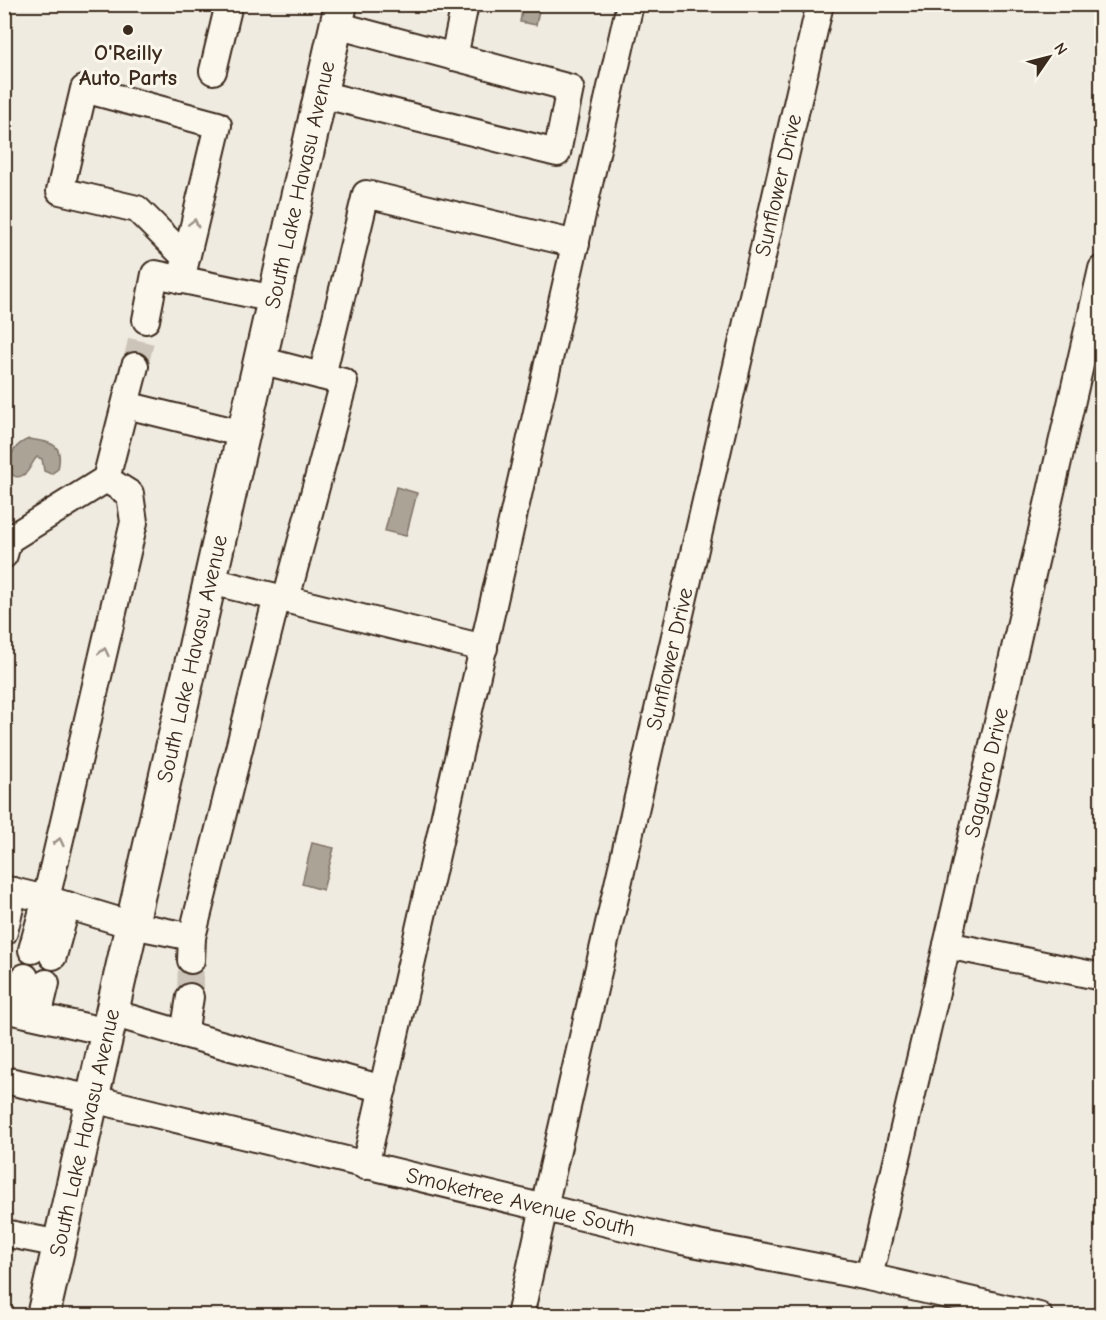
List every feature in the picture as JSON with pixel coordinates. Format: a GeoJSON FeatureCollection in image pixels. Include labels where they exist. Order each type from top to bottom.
{"type":"FeatureCollection","features":[{"type":"Feature","properties":{"kind":"main road","name":"South Lake Havasu Avenue"},"geometry":{"type":"LineString","coordinates":[[44,1316],[339,15]]}},
{"type":"Feature","properties":{"kind":"street"},"geometry":{"type":"LineString","coordinates":[[213,71],[229,4]]}},
{"type":"Feature","properties":{"kind":"street"},"geometry":{"type":"LineString","coordinates":[[454,57],[465,4]]}},
{"type":"Feature","properties":{"kind":"street"},"geometry":{"type":"LineString","coordinates":[[366,1166],[630,4]]}},
{"type":"Feature","properties":{"kind":"street","name":"Sunflower Drive"},"geometry":{"type":"LineString","coordinates":[[520,1316],[820,4]]}},
{"type":"Feature","properties":{"kind":"street"},"geometry":{"type":"LineString","coordinates":[[320,94],[557,153],[570,88],[454,57],[339,15]]}},
{"type":"Feature","properties":{"kind":"street"},"geometry":{"type":"LineString","coordinates":[[84,89],[218,125],[183,269],[137,209],[60,191],[84,89]]}},
{"type":"Feature","properties":{"kind":"street"},"geometry":{"type":"LineString","coordinates":[[322,376],[366,194],[576,244]]}},
{"type":"Feature","properties":{"kind":"street"},"geometry":{"type":"LineString","coordinates":[[146,320],[155,274],[183,269],[273,299]]}},
{"type":"Feature","properties":{"kind":"street","name":"Saguaro Drive"},"geometry":{"type":"LineString","coordinates":[[869,1276],[1101,269]]}},
{"type":"Feature","properties":{"kind":"street"},"geometry":{"type":"LineString","coordinates":[[4,932],[9,890],[132,925],[191,949],[282,598],[344,382],[260,360]]}},
{"type":"Feature","properties":{"kind":"street"},"geometry":{"type":"LineString","coordinates":[[6,548],[106,479],[135,366]]}},
{"type":"Feature","properties":{"kind":"street"},"geometry":{"type":"LineString","coordinates":[[126,405],[244,434]]}},
{"type":"Feature","properties":{"kind":"street"},"geometry":{"type":"LineString","coordinates":[[42,953],[56,902],[134,522],[130,494],[106,479]]}},
{"type":"Feature","properties":{"kind":"street"},"geometry":{"type":"LineString","coordinates":[[211,581],[484,648]]}},
{"type":"Feature","properties":{"kind":"street"},"geometry":{"type":"LineString","coordinates":[[947,945],[1101,977]]}},
{"type":"Feature","properties":{"kind":"street"},"geometry":{"type":"LineString","coordinates":[[35,980],[19,1012],[110,1022],[184,1034],[383,1089]]}},
{"type":"Feature","properties":{"kind":"street"},"geometry":{"type":"LineString","coordinates":[[184,1034],[190,997]]}},
{"type":"Feature","properties":{"kind":"street","name":"Smoketree Avenue South"},"geometry":{"type":"LineString","coordinates":[[4,1080],[93,1099],[682,1241],[869,1276],[1039,1316]]}},
{"type":"Feature","properties":{"kind":"street"},"geometry":{"type":"LineString","coordinates":[[4,1233],[60,1244]]}},
{"type":"Feature","properties":{"kind":"shaded area"},"geometry":{"type":"Polygon","coordinates":[[[523,5],[540,5],[536,25],[520,22],[523,5]]]}},
{"type":"Feature","properties":{"kind":"shaded area"},"geometry":{"type":"Polygon","coordinates":[[[29,439],[54,445],[59,453],[58,469],[51,474],[44,471],[42,459],[37,457],[26,473],[19,477],[14,476],[9,466],[10,458],[20,444],[29,439]]]}},
{"type":"Feature","properties":{"kind":"shaded area"},"geometry":{"type":"Polygon","coordinates":[[[396,487],[417,493],[406,536],[385,531],[396,487]]]}},
{"type":"Feature","properties":{"kind":"shaded area"},"geometry":{"type":"Polygon","coordinates":[[[312,843],[334,848],[323,890],[302,884],[312,843]]]}},
{"type":"Feature","properties":{"kind":"tunnel"},"geometry":{"type":"LineString","coordinates":[[135,366],[146,320]]}},
{"type":"Feature","properties":{"kind":"tunnel"},"geometry":{"type":"LineString","coordinates":[[190,997],[191,960]]}},
{"type":"Feature","properties":{"kind":"place","name":"O'Reilly Auto Parts"},"geometry":{"type":"Point","coordinates":[128,30]}}]}
